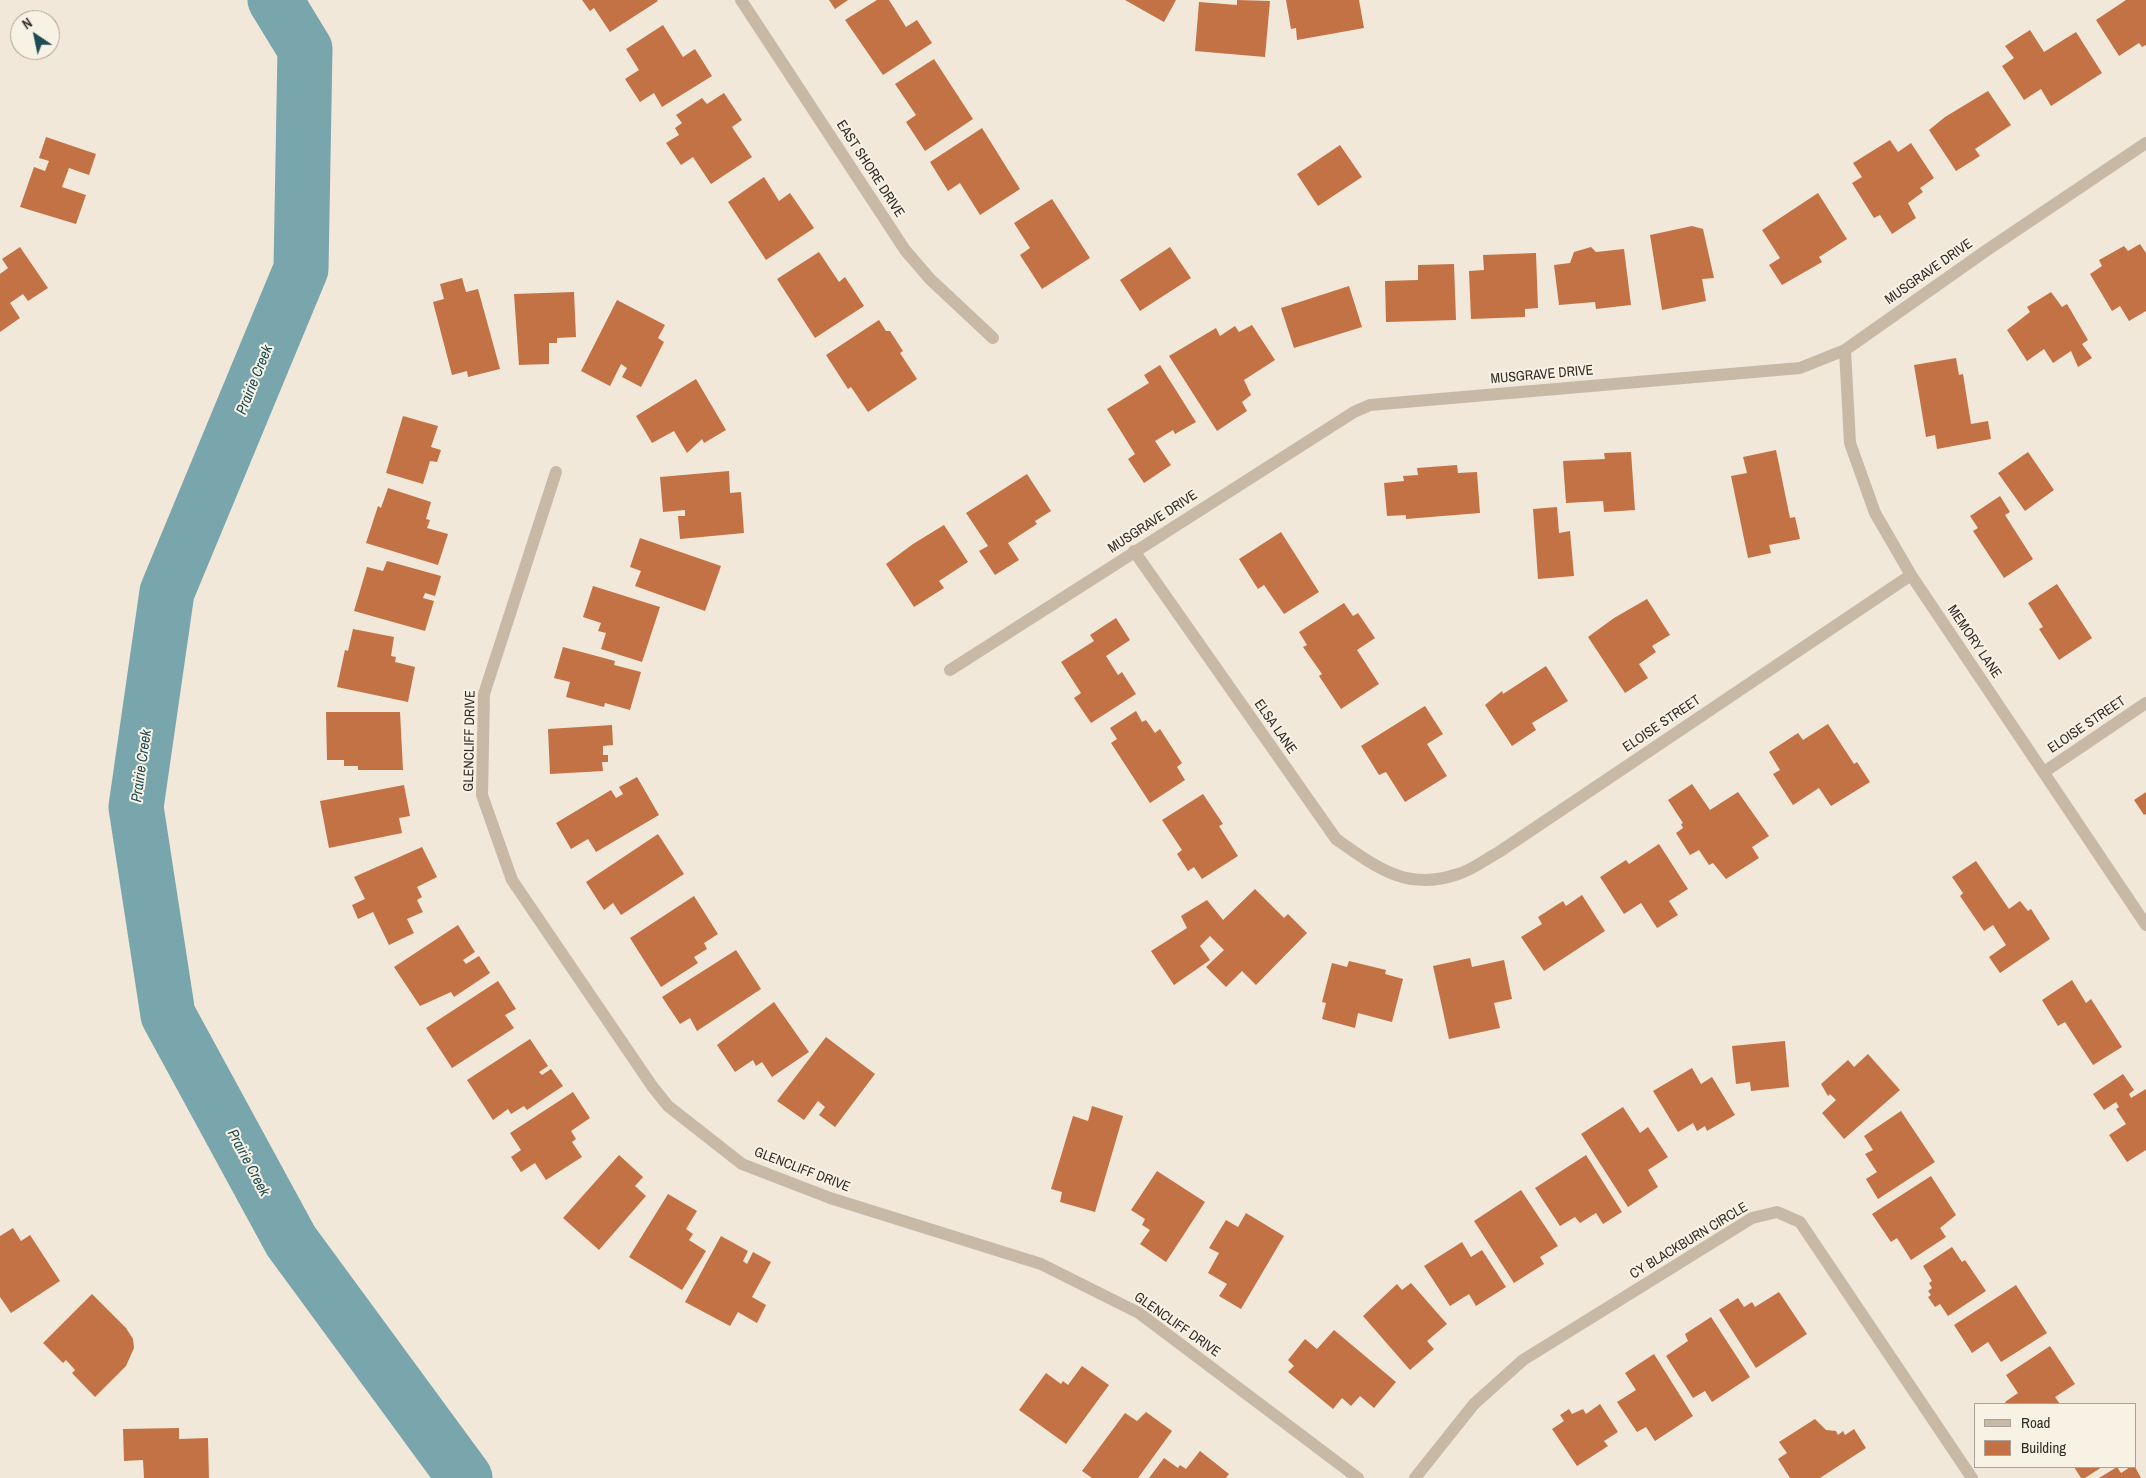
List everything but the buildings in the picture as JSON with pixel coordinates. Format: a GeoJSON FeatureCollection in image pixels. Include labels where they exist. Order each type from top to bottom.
{"type":"FeatureCollection","features":[{"type":"Feature","properties":{"kind":"street","name":"EAST SHORE DRIVE"},"geometry":{"type":"LineString","coordinates":[[741,0],[905,250],[930,279],[994,338]]}},
{"type":"Feature","properties":{"kind":"street","name":"MUSGRAVE DRIVE"},"geometry":{"type":"LineString","coordinates":[[950,670],[1354,412],[1370,405],[1800,368],[1845,350],[1987,250],[2146,143]]}},
{"type":"Feature","properties":{"kind":"street","name":"MEMORY LANE"},"geometry":{"type":"LineString","coordinates":[[1845,350],[1850,443],[1875,512],[1911,575],[2146,925]]}},
{"type":"Feature","properties":{"kind":"street","name":"GLENCLIFF DRIVE"},"geometry":{"type":"LineString","coordinates":[[556,472],[484,694],[482,795],[512,880],[652,1086],[668,1106],[742,1164],[830,1198],[1040,1264],[1139,1313],[1358,1478]]}},
{"type":"Feature","properties":{"kind":"street","name":"ELSA LANE"},"geometry":{"type":"LineString","coordinates":[[1134,552],[1336,839],[1381,870],[1422,882]]}},
{"type":"Feature","properties":{"kind":"street","name":"ELOISE STREET"},"geometry":{"type":"LineString","coordinates":[[1422,882],[1459,874],[1499,852],[1911,575]]}},
{"type":"Feature","properties":{"kind":"street","name":"ELOISE STREET"},"geometry":{"type":"LineString","coordinates":[[2044,772],[2146,703]]}},
{"type":"Feature","properties":{"kind":"street","name":"CY BLACKBURN CIRCLE"},"geometry":{"type":"LineString","coordinates":[[1415,1478],[1474,1404],[1523,1360],[1752,1218],[1777,1212],[1800,1222],[1972,1478]]}},
{"type":"Feature","properties":{"kind":"waterway","name":"Prairie Creek"},"geometry":{"type":"LineString","coordinates":[[275,0],[305,49],[301,269],[167,592],[136,807],[168,1015],[291,1241],[465,1478]]}}]}
